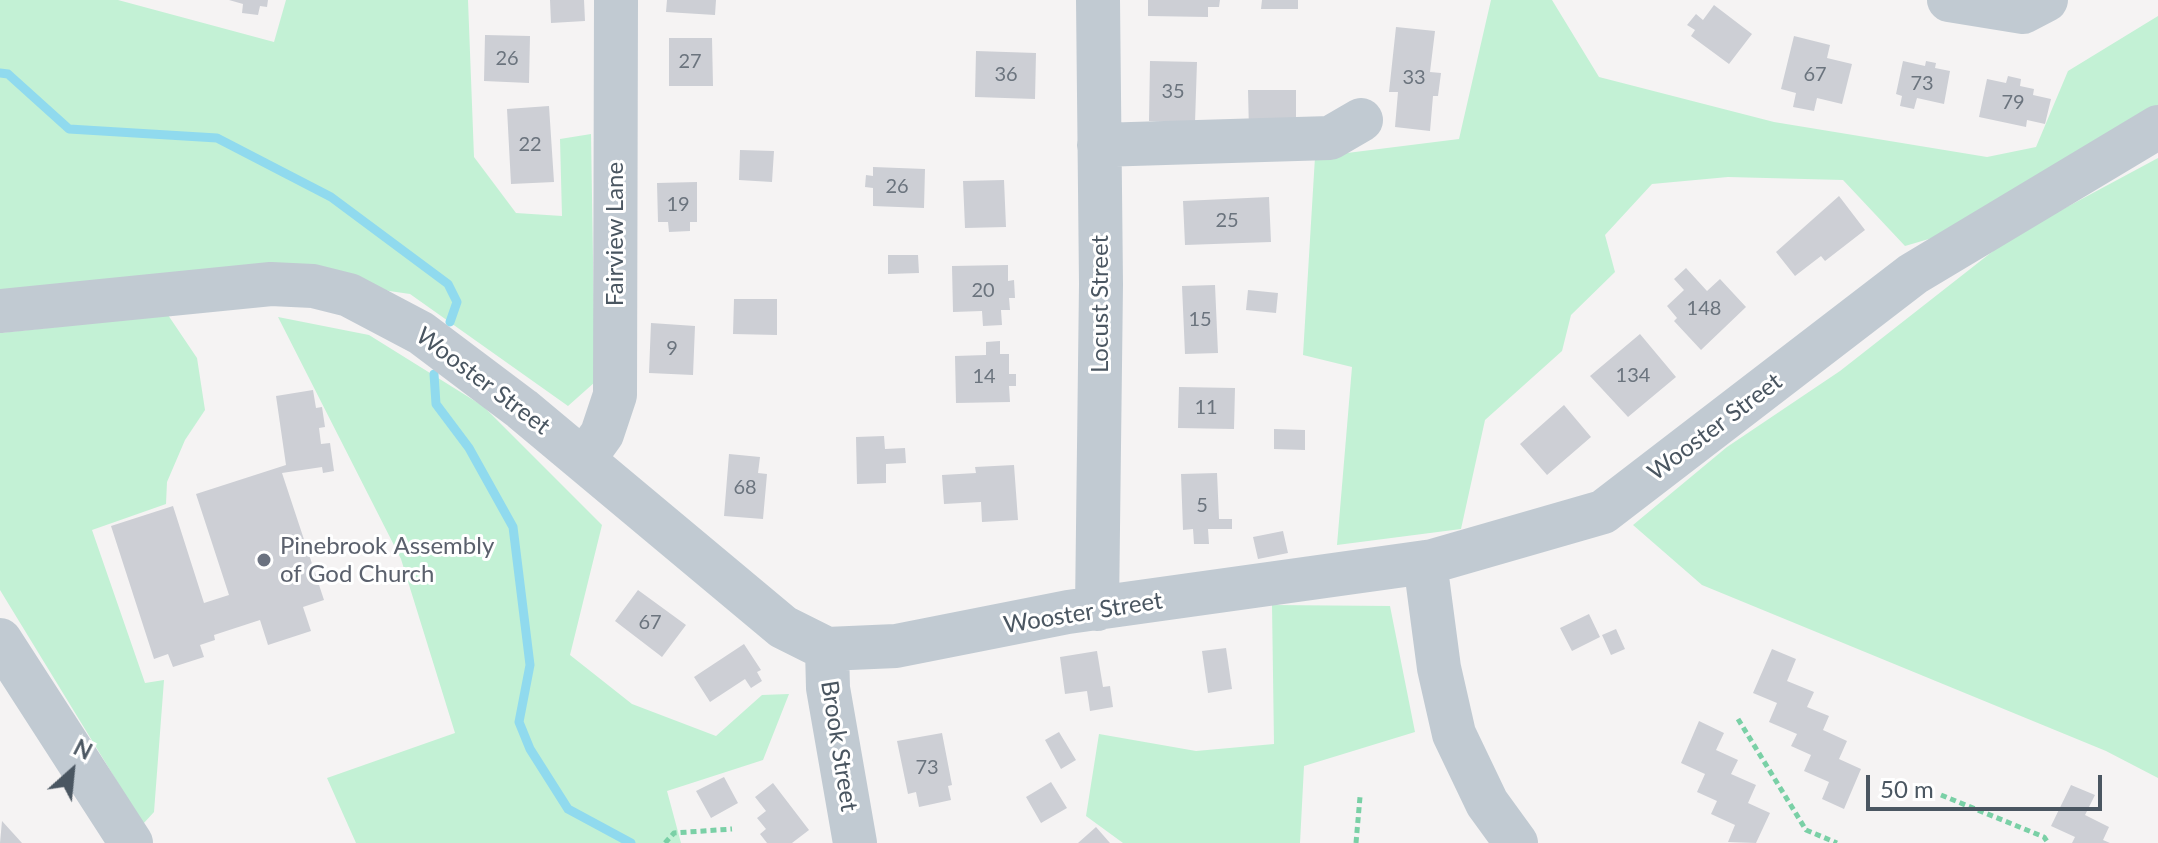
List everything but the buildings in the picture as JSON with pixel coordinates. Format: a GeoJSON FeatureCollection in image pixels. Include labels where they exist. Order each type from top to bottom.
{"type":"FeatureCollection","features":[{"type":"Feature","properties":{"kind":"street","name":"Fairview Lane"},"geometry":{"type":"LineString","coordinates":[[584,459],[602,434],[615,395],[616,0]]}},
{"type":"Feature","properties":{"kind":"street","name":"Locust Street"},"geometry":{"type":"LineString","coordinates":[[1097,609],[1098,0]]}},
{"type":"Feature","properties":{"kind":"street"},"geometry":{"type":"LineString","coordinates":[[1949,0],[2023,12],[2046,0]]}},
{"type":"Feature","properties":{"kind":"street"},"geometry":{"type":"LineString","coordinates":[[1099,145],[1330,138],[1361,120]]}},
{"type":"Feature","properties":{"kind":"street","name":"Wooster Street"},"geometry":{"type":"LineString","coordinates":[[0,311],[271,284],[313,286],[382,309],[421,333],[584,459],[758,608],[806,640],[827,649],[896,646],[1097,609],[1425,562],[1603,512],[1913,274],[2158,127]]}},
{"type":"Feature","properties":{"kind":"street"},"geometry":{"type":"LineString","coordinates":[[1425,562],[1439,668],[1454,734],[1487,803],[1516,843]]}},
{"type":"Feature","properties":{"kind":"street"},"geometry":{"type":"LineString","coordinates":[[0,640],[131,843]]}},
{"type":"Feature","properties":{"kind":"street","name":"Brook Street"},"geometry":{"type":"LineString","coordinates":[[827,649],[828,688],[855,843]]}},
{"type":"Feature","properties":{"kind":"path"},"geometry":{"type":"LineString","coordinates":[[1738,719],[1806,830],[1837,843]]}},
{"type":"Feature","properties":{"kind":"path"},"geometry":{"type":"LineString","coordinates":[[1941,795],[2044,837],[2048,843]]}},
{"type":"Feature","properties":{"kind":"path"},"geometry":{"type":"LineString","coordinates":[[1356,843],[1360,797]]}},
{"type":"Feature","properties":{"kind":"path"},"geometry":{"type":"LineString","coordinates":[[666,842],[674,833],[732,829]]}},
{"type":"Feature","properties":{"kind":"green space"},"geometry":{"type":"Polygon","coordinates":[[[0,0],[118,0],[274,42],[286,0],[468,0],[474,157],[516,213],[562,216],[560,139],[591,134],[595,382],[568,406],[410,294],[230,268],[0,290],[0,0]]]}},
{"type":"Feature","properties":{"kind":"green space"},"geometry":{"type":"Polygon","coordinates":[[[1491,0],[1552,0],[1599,77],[1774,122],[1987,157],[2036,147],[2068,71],[2158,16],[2158,110],[1963,229],[1905,246],[1843,180],[1728,177],[1652,184],[1605,235],[1615,272],[1571,315],[1562,351],[1485,420],[1461,529],[1337,545],[1352,367],[1303,355],[1315,157],[1459,139],[1491,0]]]}},
{"type":"Feature","properties":{"kind":"green space"},"geometry":{"type":"Polygon","coordinates":[[[2158,158],[2158,778],[2106,751],[1702,585],[1633,525],[1727,447],[1840,371],[2011,237],[2158,158]]]}},
{"type":"Feature","properties":{"kind":"green space"},"geometry":{"type":"Polygon","coordinates":[[[168,315],[197,358],[205,410],[185,440],[167,482],[166,504],[92,530],[145,683],[164,680],[154,812],[143,824],[0,590],[0,333],[168,315]]]}},
{"type":"Feature","properties":{"kind":"green space"},"geometry":{"type":"Polygon","coordinates":[[[278,317],[369,335],[483,406],[602,525],[570,655],[632,704],[716,736],[762,695],[789,694],[763,760],[667,791],[681,843],[356,843],[327,778],[455,733],[401,559],[278,317]]]}},
{"type":"Feature","properties":{"kind":"green space"},"geometry":{"type":"Polygon","coordinates":[[[1272,605],[1390,606],[1415,732],[1304,766],[1300,843],[1123,843],[1086,816],[1099,734],[1196,751],[1274,744],[1272,605]]]}},
{"type":"Feature","properties":{"kind":"waterway"},"geometry":{"type":"LineString","coordinates":[[0,73],[8,74],[69,129],[217,138],[331,197],[448,284],[457,302],[450,322]]}},
{"type":"Feature","properties":{"kind":"waterway"},"geometry":{"type":"LineString","coordinates":[[434,374],[436,404],[469,448],[513,527],[530,665],[519,722],[530,749],[568,809],[631,843]]}},
{"type":"Feature","properties":{"kind":"place","name":"Pinebrook Assembly of God Church"},"geometry":{"type":"Point","coordinates":[264,560]}}]}
